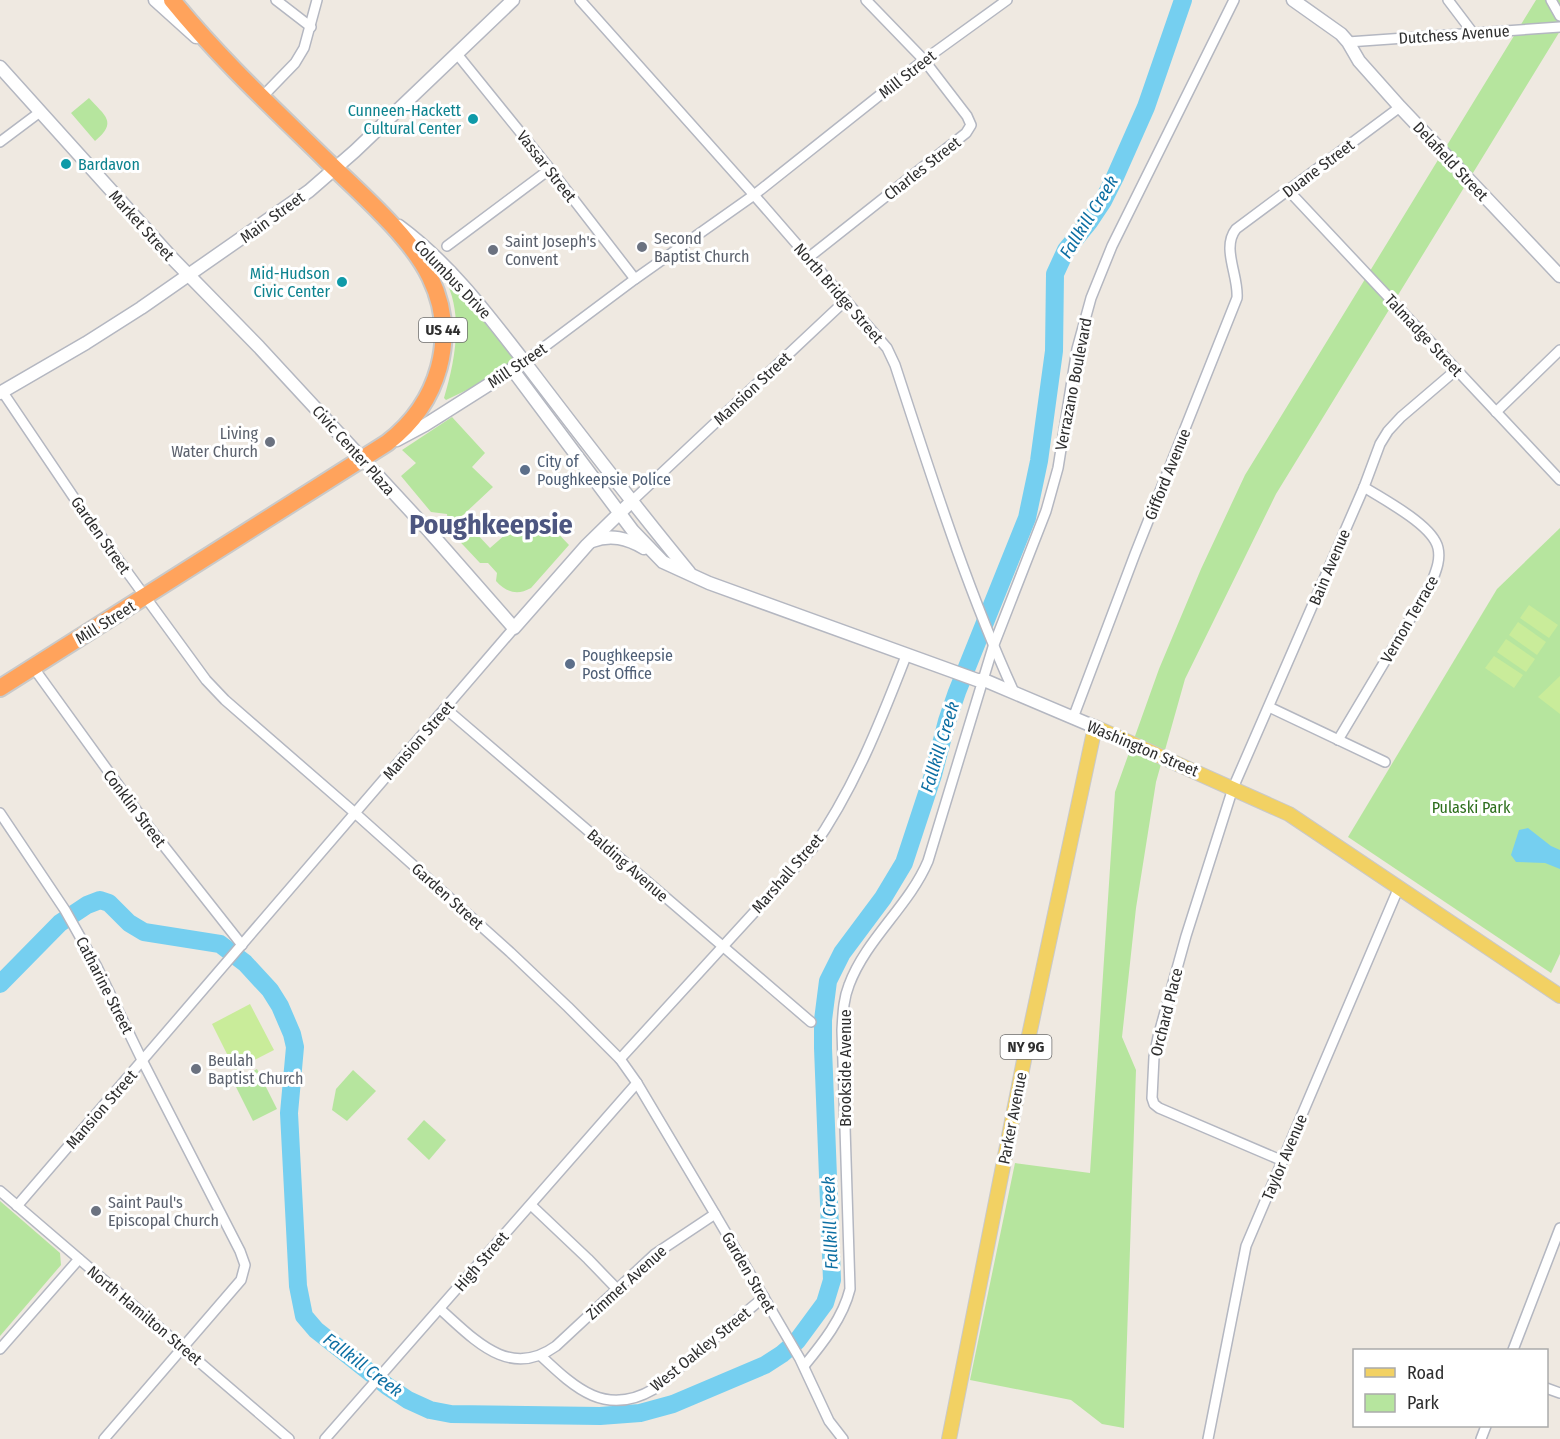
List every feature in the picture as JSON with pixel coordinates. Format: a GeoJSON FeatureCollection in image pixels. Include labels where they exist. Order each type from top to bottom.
{"type":"FeatureCollection","features":[{"type":"Feature","properties":{"kind":"highway","name":"Columbus Drive"},"geometry":{"type":"LineString","coordinates":[[172,0],[221,57],[376,208]]}},
{"type":"Feature","properties":{"kind":"highway","name":"US 44"},"geometry":{"type":"LineString","coordinates":[[376,208],[416,254],[430,276],[441,311],[443,337],[438,372],[424,405],[407,426],[379,448]]}},
{"type":"Feature","properties":{"kind":"highway","name":"Mill Street"},"geometry":{"type":"LineString","coordinates":[[0,688],[379,448]]}},
{"type":"Feature","properties":{"kind":"main road","name":"Washington Street"},"geometry":{"type":"LineString","coordinates":[[1095,727],[1289,813],[1560,996]]}},
{"type":"Feature","properties":{"kind":"main road","name":"Parker Avenue"},"geometry":{"type":"LineString","coordinates":[[949,1439],[1025,1052],[1095,727]]}},
{"type":"Feature","properties":{"kind":"street","name":"Columbus Drive"},"geometry":{"type":"LineString","coordinates":[[155,0],[221,57]]}},
{"type":"Feature","properties":{"kind":"street"},"geometry":{"type":"LineString","coordinates":[[276,0],[311,27]]}},
{"type":"Feature","properties":{"kind":"street"},"geometry":{"type":"LineString","coordinates":[[262,97],[295,63],[304,48],[317,0]]}},
{"type":"Feature","properties":{"kind":"street","name":"Main Street"},"geometry":{"type":"LineString","coordinates":[[1,392],[86,343],[189,275],[309,191],[513,0]]}},
{"type":"Feature","properties":{"kind":"street","name":"North Bridge Street"},"geometry":{"type":"LineString","coordinates":[[580,0],[887,348],[895,365],[993,647],[1014,692]]}},
{"type":"Feature","properties":{"kind":"street"},"geometry":{"type":"LineString","coordinates":[[866,0],[924,60]]}},
{"type":"Feature","properties":{"kind":"street","name":"Mill Street"},"geometry":{"type":"LineString","coordinates":[[379,448],[425,425],[524,362],[635,279],[754,195],[924,60],[1007,0]]}},
{"type":"Feature","properties":{"kind":"street","name":"Verrazano Boulevard"},"geometry":{"type":"LineString","coordinates":[[980,680],[1046,511],[1058,468],[1077,349],[1091,298],[1112,246],[1234,0]]}},
{"type":"Feature","properties":{"kind":"street","name":"Delafield Street"},"geometry":{"type":"LineString","coordinates":[[1293,0],[1341,34],[1359,61],[1400,107],[1560,276]]}},
{"type":"Feature","properties":{"kind":"street"},"geometry":{"type":"LineString","coordinates":[[1448,0],[1473,33]]}},
{"type":"Feature","properties":{"kind":"street"},"geometry":{"type":"LineString","coordinates":[[1551,0],[1560,16]]}},
{"type":"Feature","properties":{"kind":"street","name":"Dutchess Avenue"},"geometry":{"type":"LineString","coordinates":[[1348,42],[1560,27]]}},
{"type":"Feature","properties":{"kind":"street","name":"Vassar Street"},"geometry":{"type":"LineString","coordinates":[[457,54],[635,279]]}},
{"type":"Feature","properties":{"kind":"street","name":"Charles Street"},"geometry":{"type":"LineString","coordinates":[[808,258],[966,133],[971,125],[967,116],[924,60]]}},
{"type":"Feature","properties":{"kind":"street","name":"Market Street"},"geometry":{"type":"LineString","coordinates":[[0,67],[189,275]]}},
{"type":"Feature","properties":{"kind":"street","name":"Duane Street"},"geometry":{"type":"LineString","coordinates":[[1236,230],[1400,107]]}},
{"type":"Feature","properties":{"kind":"street"},"geometry":{"type":"LineString","coordinates":[[0,142],[40,112]]}},
{"type":"Feature","properties":{"kind":"street"},"geometry":{"type":"LineString","coordinates":[[447,246],[550,169]]}},
{"type":"Feature","properties":{"kind":"street","name":"Talmadge Street"},"geometry":{"type":"LineString","coordinates":[[1288,190],[1560,480]]}},
{"type":"Feature","properties":{"kind":"street","name":"Columbus Drive"},"geometry":{"type":"LineString","coordinates":[[376,208],[419,241],[486,311],[632,501]]}},
{"type":"Feature","properties":{"kind":"street","name":"Gifford Avenue"},"geometry":{"type":"LineString","coordinates":[[1073,718],[1135,554],[1234,307],[1238,289],[1229,245],[1230,237],[1236,230]]}},
{"type":"Feature","properties":{"kind":"street","name":"Civic Center Plaza"},"geometry":{"type":"LineString","coordinates":[[189,275],[267,355],[429,531],[514,628]]}},
{"type":"Feature","properties":{"kind":"street","name":"Mansion Street"},"geometry":{"type":"LineString","coordinates":[[17,1206],[591,541],[846,300]]}},
{"type":"Feature","properties":{"kind":"street"},"geometry":{"type":"LineString","coordinates":[[1496,412],[1560,350]]}},
{"type":"Feature","properties":{"kind":"street"},"geometry":{"type":"LineString","coordinates":[[512,369],[620,512]]}},
{"type":"Feature","properties":{"kind":"street","name":"Bain Avenue"},"geometry":{"type":"LineString","coordinates":[[1233,788],[1364,487],[1380,444],[1401,417],[1456,370]]}},
{"type":"Feature","properties":{"kind":"street","name":"Garden Street"},"geometry":{"type":"LineString","coordinates":[[1,392],[206,680],[225,700],[356,813],[550,989],[620,1059],[637,1083],[790,1341],[829,1421],[843,1439]]}},
{"type":"Feature","properties":{"kind":"street","name":"Vernon Terrace"},"geometry":{"type":"LineString","coordinates":[[1338,740],[1431,584],[1438,567],[1438,549],[1428,531],[1364,487]]}},
{"type":"Feature","properties":{"kind":"street","name":"Washington Street"},"geometry":{"type":"LineString","coordinates":[[632,501],[690,573]]}},
{"type":"Feature","properties":{"kind":"street","name":"Washington Street"},"geometry":{"type":"LineString","coordinates":[[620,512],[639,538],[659,558],[676,569],[690,573],[730,592],[906,656],[1014,692],[1095,727]]}},
{"type":"Feature","properties":{"kind":"street"},"geometry":{"type":"LineString","coordinates":[[591,541],[606,537],[622,538],[659,558]]}},
{"type":"Feature","properties":{"kind":"street","name":"Marshall Street"},"geometry":{"type":"LineString","coordinates":[[620,1059],[812,849],[863,760],[906,656]]}},
{"type":"Feature","properties":{"kind":"street","name":"Conklin Street"},"geometry":{"type":"LineString","coordinates":[[33,667],[145,822],[240,946]]}},
{"type":"Feature","properties":{"kind":"street","name":"Brookside Avenue"},"geometry":{"type":"LineString","coordinates":[[804,1366],[831,1328],[850,1289],[842,1030],[844,1000],[860,963],[923,873],[980,680]]}},
{"type":"Feature","properties":{"kind":"street"},"geometry":{"type":"LineString","coordinates":[[1269,707],[1385,762]]}},
{"type":"Feature","properties":{"kind":"street","name":"Balding Avenue"},"geometry":{"type":"LineString","coordinates":[[446,708],[811,1023]]}},
{"type":"Feature","properties":{"kind":"street","name":"Orchard Place"},"geometry":{"type":"LineString","coordinates":[[1233,788],[1186,936],[1158,1037],[1154,1057],[1152,1098],[1154,1104],[1159,1108],[1283,1161]]}},
{"type":"Feature","properties":{"kind":"street","name":"Catharine Street"},"geometry":{"type":"LineString","coordinates":[[0,813],[65,910],[97,967],[244,1262],[241,1281],[183,1348]]}},
{"type":"Feature","properties":{"kind":"street","name":"Taylor Avenue"},"geometry":{"type":"LineString","coordinates":[[1208,1439],[1246,1246],[1399,887]]}},
{"type":"Feature","properties":{"kind":"street","name":"High Street"},"geometry":{"type":"LineString","coordinates":[[325,1439],[637,1083]]}},
{"type":"Feature","properties":{"kind":"street","name":"North Hamilton Street"},"geometry":{"type":"LineString","coordinates":[[0,1191],[289,1439]]}},
{"type":"Feature","properties":{"kind":"street"},"geometry":{"type":"LineString","coordinates":[[531,1205],[588,1258],[617,1289]]}},
{"type":"Feature","properties":{"kind":"street","name":"Zimmer Avenue"},"geometry":{"type":"LineString","coordinates":[[541,1356],[556,1346],[655,1254],[715,1214]]}},
{"type":"Feature","properties":{"kind":"street"},"geometry":{"type":"LineString","coordinates":[[1513,1349],[1560,1227]]}},
{"type":"Feature","properties":{"kind":"street"},"geometry":{"type":"LineString","coordinates":[[0,1349],[79,1258]]}},
{"type":"Feature","properties":{"kind":"street","name":"West Oakley Street"},"geometry":{"type":"LineString","coordinates":[[541,1356],[585,1393],[609,1401],[626,1401],[654,1389],[764,1297]]}},
{"type":"Feature","properties":{"kind":"street"},"geometry":{"type":"LineString","coordinates":[[440,1309],[482,1346],[503,1356],[525,1360],[541,1356]]}},
{"type":"Feature","properties":{"kind":"street"},"geometry":{"type":"LineString","coordinates":[[104,1439],[183,1348]]}},
{"type":"Feature","properties":{"kind":"green space"},"geometry":{"type":"Polygon","coordinates":[[[1536,0],[1560,0],[1560,31],[1276,494],[1185,679],[1156,782],[1136,908],[1122,1037],[1136,1070],[1124,1428],[1102,1424],[1071,1400],[970,1380],[1015,1163],[1090,1173],[1115,792],[1159,669],[1201,569],[1245,475],[1536,0]]]}},
{"type":"Feature","properties":{"kind":"green space"},"geometry":{"type":"Polygon","coordinates":[[[89,98],[107,119],[106,129],[95,141],[71,113],[89,98]]]}},
{"type":"Feature","properties":{"kind":"green space"},"geometry":{"type":"Polygon","coordinates":[[[432,259],[512,356],[515,363],[490,379],[446,400],[444,398],[454,354],[456,323],[451,293],[432,259]]]}},
{"type":"Feature","properties":{"kind":"green space"},"geometry":{"type":"Polygon","coordinates":[[[452,417],[485,453],[472,467],[493,487],[461,517],[490,548],[523,519],[539,535],[550,525],[569,545],[531,588],[521,592],[512,592],[500,585],[496,581],[497,573],[488,563],[480,563],[449,530],[447,514],[431,512],[401,476],[416,463],[402,450],[452,417]]]}},
{"type":"Feature","properties":{"kind":"green space","name":"Pulaski Park"},"geometry":{"type":"Polygon","coordinates":[[[1560,528],[1560,954],[1551,973],[1348,837],[1497,589],[1560,528]]]}},
{"type":"Feature","properties":{"kind":"green space"},"geometry":{"type":"Polygon","coordinates":[[[1529,605],[1558,625],[1549,638],[1520,618],[1529,605]]]}},
{"type":"Feature","properties":{"kind":"green space"},"geometry":{"type":"Polygon","coordinates":[[[1518,622],[1546,642],[1537,655],[1509,635],[1518,622]]]}},
{"type":"Feature","properties":{"kind":"green space"},"geometry":{"type":"Polygon","coordinates":[[[1506,639],[1535,659],[1526,672],[1497,652],[1506,639]]]}},
{"type":"Feature","properties":{"kind":"green space"},"geometry":{"type":"Polygon","coordinates":[[[1494,656],[1523,675],[1514,688],[1485,668],[1494,656]]]}},
{"type":"Feature","properties":{"kind":"green space"},"geometry":{"type":"Polygon","coordinates":[[[1560,676],[1560,714],[1538,697],[1560,676]]]}},
{"type":"Feature","properties":{"kind":"green space"},"geometry":{"type":"Polygon","coordinates":[[[250,1004],[274,1050],[235,1070],[212,1024],[250,1004]]]}},
{"type":"Feature","properties":{"kind":"green space"},"geometry":{"type":"Polygon","coordinates":[[[257,1069],[277,1109],[253,1121],[233,1081],[257,1069]]]}},
{"type":"Feature","properties":{"kind":"green space"},"geometry":{"type":"Polygon","coordinates":[[[353,1070],[376,1091],[347,1121],[332,1110],[336,1089],[353,1070]]]}},
{"type":"Feature","properties":{"kind":"green space"},"geometry":{"type":"Polygon","coordinates":[[[424,1120],[446,1140],[429,1160],[407,1139],[424,1120]]]}},
{"type":"Feature","properties":{"kind":"green space"},"geometry":{"type":"Polygon","coordinates":[[[0,1201],[60,1253],[61,1265],[0,1336],[0,1201]]]}},
{"type":"Feature","properties":{"kind":"water"},"geometry":{"type":"Polygon","coordinates":[[[1528,828],[1551,846],[1560,850],[1560,869],[1545,863],[1516,862],[1511,855],[1519,830],[1528,828]]]}},
{"type":"Feature","properties":{"kind":"waterway","name":"Fallkill Creek"},"geometry":{"type":"LineString","coordinates":[[0,984],[60,923],[87,905],[100,900],[109,903],[129,923],[144,932],[220,944],[245,963],[270,990],[280,1006],[295,1047],[289,1113],[298,1286],[304,1316],[316,1330],[408,1400],[430,1410],[451,1414],[600,1416],[640,1413],[673,1404],[765,1365],[782,1354],[797,1341],[825,1303],[832,1280],[823,1048],[823,1020],[828,981],[842,953],[883,898],[904,863],[957,692],[1027,518],[1039,461],[1054,351],[1055,274],[1066,250],[1089,222],[1115,177],[1146,107],[1183,0]]}},
{"type":"Feature","properties":{"kind":"place","name":"Cunneen-Hackett Cultural Center"},"geometry":{"type":"Point","coordinates":[473,119]}},
{"type":"Feature","properties":{"kind":"place","name":"Bardavon"},"geometry":{"type":"Point","coordinates":[66,164]}},
{"type":"Feature","properties":{"kind":"place","name":"Second Baptist Church"},"geometry":{"type":"Point","coordinates":[642,247]}},
{"type":"Feature","properties":{"kind":"place","name":"Saint Joseph's Convent"},"geometry":{"type":"Point","coordinates":[493,250]}},
{"type":"Feature","properties":{"kind":"place","name":"Mid-Hudson Civic Center"},"geometry":{"type":"Point","coordinates":[342,282]}},
{"type":"Feature","properties":{"kind":"place","name":"Living Water Church"},"geometry":{"type":"Point","coordinates":[270,442]}},
{"type":"Feature","properties":{"kind":"place","name":"City of Poughkeepsie Police"},"geometry":{"type":"Point","coordinates":[525,470]}},
{"type":"Feature","properties":{"kind":"place","name":"Poughkeepsie Post Office"},"geometry":{"type":"Point","coordinates":[570,664]}},
{"type":"Feature","properties":{"kind":"place","name":"Beulah Baptist Church"},"geometry":{"type":"Point","coordinates":[196,1069]}},
{"type":"Feature","properties":{"kind":"place","name":"Saint Paul's Episcopal Church"},"geometry":{"type":"Point","coordinates":[96,1211]}},
{"type":"Feature","properties":{"kind":"district","name":"Poughkeepsie"},"geometry":{"type":"Point","coordinates":[491,524]}}]}
